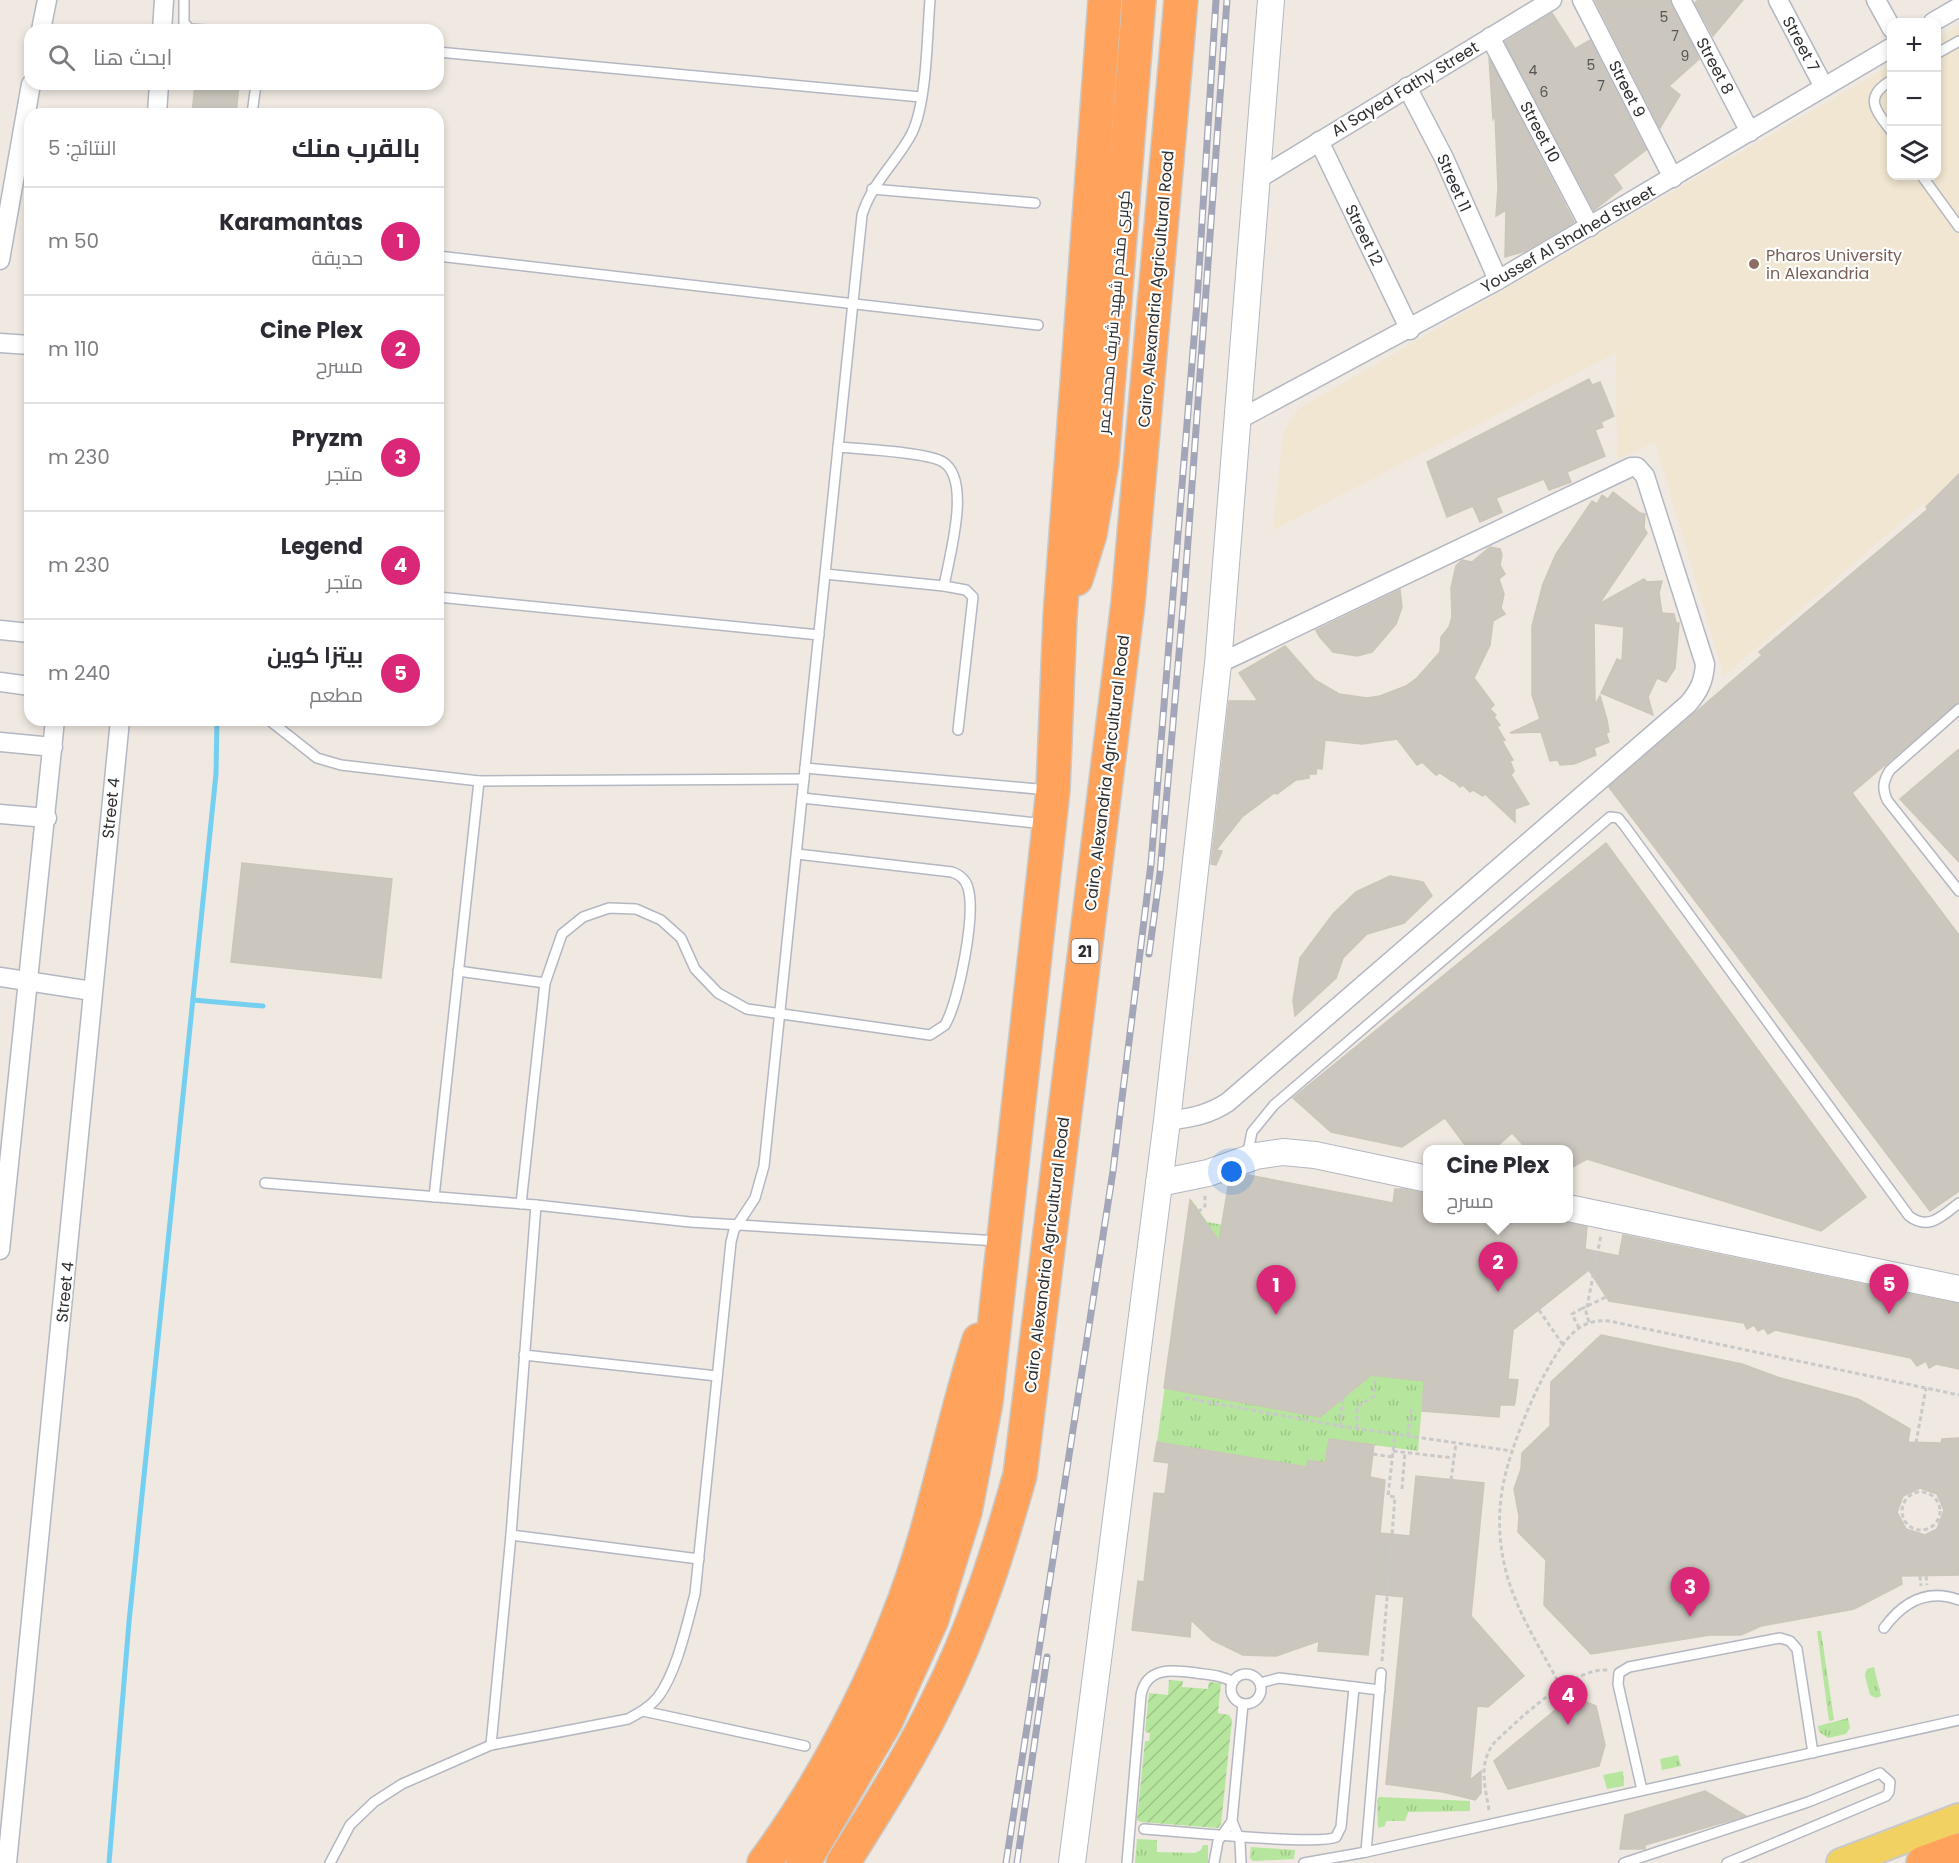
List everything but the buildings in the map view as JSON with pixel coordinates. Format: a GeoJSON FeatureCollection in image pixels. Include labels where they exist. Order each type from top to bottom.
{"type":"FeatureCollection","features":[{"type":"Feature","properties":{"kind":"highway"},"geometry":{"type":"LineString","coordinates":[[803,1863],[886,1721],[927,1629],[950,1566],[978,1457],[1004,1242],[1053,790],[1060,617],[1105,0]]}},
{"type":"Feature","properties":{"kind":"highway","name":"كوبرى مقدم شهيد شريف محمد عمر"},"geometry":{"type":"LineString","coordinates":[[1060,617],[1090,534],[1102,462],[1139,0]]}},
{"type":"Feature","properties":{"kind":"highway","name":"Cairo, Alexandria Agricultural Road"},"geometry":{"type":"LineString","coordinates":[[843,1863],[915,1745],[951,1674],[997,1558],[1020,1475],[1128,603],[1181,0]]}},
{"type":"Feature","properties":{"kind":"highway"},"geometry":{"type":"LineString","coordinates":[[764,1863],[807,1800],[851,1718],[892,1630],[925,1538],[962,1394],[1000,1276]]}},
{"type":"Feature","properties":{"kind":"highway"},"geometry":{"type":"LineString","coordinates":[[1923,1863],[1959,1850]]}},
{"type":"Feature","properties":{"kind":"main road"},"geometry":{"type":"LineString","coordinates":[[1841,1863],[1959,1818]]}},
{"type":"Feature","properties":{"kind":"street"},"geometry":{"type":"LineString","coordinates":[[42,24],[46,0]]}},
{"type":"Feature","properties":{"kind":"street"},"geometry":{"type":"LineString","coordinates":[[162,24],[164,0]]}},
{"type":"Feature","properties":{"kind":"street"},"geometry":{"type":"LineString","coordinates":[[1072,1863],[1167,1121],[1218,664],[1271,0]]}},
{"type":"Feature","properties":{"kind":"street","name":"Al Sayed Fathy Street"},"geometry":{"type":"LineString","coordinates":[[1258,179],[1552,0]]}},
{"type":"Feature","properties":{"kind":"street","name":"Street 9"},"geometry":{"type":"LineString","coordinates":[[1582,0],[1672,178]]}},
{"type":"Feature","properties":{"kind":"street","name":"Street 8"},"geometry":{"type":"LineString","coordinates":[[1681,0],[1750,132]]}},
{"type":"Feature","properties":{"kind":"street","name":"Street 7"},"geometry":{"type":"LineString","coordinates":[[1778,0],[1824,87]]}},
{"type":"Feature","properties":{"kind":"street"},"geometry":{"type":"LineString","coordinates":[[1876,0],[1887,20]]}},
{"type":"Feature","properties":{"kind":"street"},"geometry":{"type":"LineString","coordinates":[[1940,18],[1959,7]]}},
{"type":"Feature","properties":{"kind":"street","name":"Street 10"},"geometry":{"type":"LineString","coordinates":[[1490,37],[1590,227]]}},
{"type":"Feature","properties":{"kind":"street","name":"Youssef Al Shahed Street"},"geometry":{"type":"LineString","coordinates":[[1238,420],[1410,330],[1498,280],[1887,50]]}},
{"type":"Feature","properties":{"kind":"street","name":"Street 11"},"geometry":{"type":"LineString","coordinates":[[1407,87],[1444,158],[1498,280]]}},
{"type":"Feature","properties":{"kind":"street"},"geometry":{"type":"LineString","coordinates":[[27,108],[30,90]]}},
{"type":"Feature","properties":{"kind":"street"},"geometry":{"type":"LineString","coordinates":[[157,108],[159,90]]}},
{"type":"Feature","properties":{"kind":"street"},"geometry":{"type":"LineString","coordinates":[[0,260],[24,124]]}},
{"type":"Feature","properties":{"kind":"street","name":"Street 12"},"geometry":{"type":"LineString","coordinates":[[1319,141],[1410,330]]}},
{"type":"Feature","properties":{"kind":"street"},"geometry":{"type":"LineString","coordinates":[[0,343],[24,345]]}},
{"type":"Feature","properties":{"kind":"street"},"geometry":{"type":"LineString","coordinates":[[1167,1121],[1197,1118],[1214,1112],[1228,1102],[1688,704],[1698,692],[1704,678],[1705,664],[1645,476],[1637,466],[1218,664]]}},
{"type":"Feature","properties":{"kind":"street"},"geometry":{"type":"LineString","coordinates":[[0,630],[24,632]]}},
{"type":"Feature","properties":{"kind":"street"},"geometry":{"type":"LineString","coordinates":[[0,682],[24,685]]}},
{"type":"Feature","properties":{"kind":"street"},"geometry":{"type":"LineString","coordinates":[[0,1250],[47,818],[55,726]]}},
{"type":"Feature","properties":{"kind":"street","name":"Street 4"},"geometry":{"type":"LineString","coordinates":[[7,1863],[119,726]]}},
{"type":"Feature","properties":{"kind":"street"},"geometry":{"type":"LineString","coordinates":[[0,742],[53,747]]}},
{"type":"Feature","properties":{"kind":"street"},"geometry":{"type":"LineString","coordinates":[[0,814],[47,818]]}},
{"type":"Feature","properties":{"kind":"street"},"geometry":{"type":"LineString","coordinates":[[0,977],[92,991]]}},
{"type":"Feature","properties":{"kind":"street"},"geometry":{"type":"LineString","coordinates":[[1159,1177],[1208,1173],[1272,1140],[1298,1141],[1423,1166]]}},
{"type":"Feature","properties":{"kind":"street"},"geometry":{"type":"LineString","coordinates":[[1247,1153],[1299,1153],[1423,1178]]}},
{"type":"Feature","properties":{"kind":"street"},"geometry":{"type":"LineString","coordinates":[[1573,1198],[1600,1216],[1959,1272]]}},
{"type":"Feature","properties":{"kind":"street"},"geometry":{"type":"LineString","coordinates":[[1573,1209],[1959,1289]]}},
{"type":"Feature","properties":{"kind":"lane"},"geometry":{"type":"LineString","coordinates":[[184,0],[185,24]]}},
{"type":"Feature","properties":{"kind":"lane"},"geometry":{"type":"LineString","coordinates":[[330,1863],[350,1825],[374,1802],[402,1784],[491,1745],[628,1719],[643,1711],[658,1696],[672,1667],[695,1594],[731,1242],[755,1197],[764,1166],[862,216],[872,189],[912,132],[921,97],[930,0]]}},
{"type":"Feature","properties":{"kind":"lane"},"geometry":{"type":"LineString","coordinates":[[1941,51],[1959,42]]}},
{"type":"Feature","properties":{"kind":"lane"},"geometry":{"type":"LineString","coordinates":[[444,53],[921,97]]}},
{"type":"Feature","properties":{"kind":"lane"},"geometry":{"type":"LineString","coordinates":[[1887,84],[1878,90],[1874,103],[1875,110],[1887,126]]}},
{"type":"Feature","properties":{"kind":"lane"},"geometry":{"type":"LineString","coordinates":[[253,108],[255,90]]}},
{"type":"Feature","properties":{"kind":"lane"},"geometry":{"type":"LineString","coordinates":[[1925,180],[1959,227]]}},
{"type":"Feature","properties":{"kind":"lane"},"geometry":{"type":"LineString","coordinates":[[872,189],[1035,203]]}},
{"type":"Feature","properties":{"kind":"lane"},"geometry":{"type":"LineString","coordinates":[[444,257],[1038,325]]}},
{"type":"Feature","properties":{"kind":"lane"},"geometry":{"type":"LineString","coordinates":[[838,447],[926,457],[943,462],[952,473],[959,495],[944,586]]}},
{"type":"Feature","properties":{"kind":"lane"},"geometry":{"type":"LineString","coordinates":[[825,574],[944,586],[966,590],[973,597],[958,730]]}},
{"type":"Feature","properties":{"kind":"lane"},"geometry":{"type":"LineString","coordinates":[[444,598],[819,635]]}},
{"type":"Feature","properties":{"kind":"lane"},"geometry":{"type":"LineString","coordinates":[[1959,709],[1890,770],[1884,779],[1883,790],[1887,800],[1959,891]]}},
{"type":"Feature","properties":{"kind":"lane"},"geometry":{"type":"LineString","coordinates":[[277,726],[317,758],[325,761],[341,765],[479,781],[804,780]]}},
{"type":"Feature","properties":{"kind":"lane"},"geometry":{"type":"LineString","coordinates":[[805,768],[1053,790]]}},
{"type":"Feature","properties":{"kind":"lane"},"geometry":{"type":"LineString","coordinates":[[434,1197],[479,781]]}},
{"type":"Feature","properties":{"kind":"lane"},"geometry":{"type":"LineString","coordinates":[[802,798],[1049,825]]}},
{"type":"Feature","properties":{"kind":"lane"},"geometry":{"type":"LineString","coordinates":[[1247,1153],[1256,1125],[1274,1106],[1610,817],[1618,818],[1624,825],[1909,1216],[1918,1223],[1928,1224],[1959,1203]]}},
{"type":"Feature","properties":{"kind":"lane"},"geometry":{"type":"LineString","coordinates":[[521,1204],[545,983],[562,934],[583,917],[609,908],[636,909],[661,920],[681,938],[695,969],[718,993],[747,1009],[930,1035],[936,1033],[948,1021],[957,989],[968,924],[969,891],[964,879],[952,872],[797,854]]}},
{"type":"Feature","properties":{"kind":"lane"},"geometry":{"type":"LineString","coordinates":[[458,971],[545,983]]}},
{"type":"Feature","properties":{"kind":"lane"},"geometry":{"type":"LineString","coordinates":[[265,1183],[536,1205],[637,1218],[1004,1242]]}},
{"type":"Feature","properties":{"kind":"lane"},"geometry":{"type":"LineString","coordinates":[[491,1745],[511,1535],[536,1205]]}},
{"type":"Feature","properties":{"kind":"lane"},"geometry":{"type":"LineString","coordinates":[[524,1355],[717,1376]]}},
{"type":"Feature","properties":{"kind":"lane"},"geometry":{"type":"LineString","coordinates":[[511,1535],[699,1559]]}},
{"type":"Feature","properties":{"kind":"lane"},"geometry":{"type":"LineString","coordinates":[[1884,1628],[1896,1612],[1915,1599],[1936,1595],[1959,1600]]}},
{"type":"Feature","properties":{"kind":"lane"},"geometry":{"type":"LineString","coordinates":[[1642,1790],[1618,1684],[1619,1673],[1629,1667],[1786,1639],[1797,1649],[1813,1752]]}},
{"type":"Feature","properties":{"kind":"lane"},"geometry":{"type":"LineString","coordinates":[[1127,1863],[1141,1695],[1145,1684],[1158,1672],[1170,1670],[1218,1676],[1233,1682]]}},
{"type":"Feature","properties":{"kind":"lane"},"geometry":{"type":"LineString","coordinates":[[1366,1852],[1381,1672]]}},
{"type":"Feature","properties":{"kind":"lane"},"geometry":{"type":"LineString","coordinates":[[1260,1683],[1258,1699],[1254,1703],[1243,1704],[1231,1693],[1233,1682],[1247,1674],[1260,1683],[1279,1678],[1380,1690]]}},
{"type":"Feature","properties":{"kind":"lane"},"geometry":{"type":"LineString","coordinates":[[1144,1829],[1328,1840],[1338,1835],[1341,1827],[1354,1687]]}},
{"type":"Feature","properties":{"kind":"lane"},"geometry":{"type":"LineString","coordinates":[[1241,1863],[1239,1836],[1232,1821],[1243,1704]]}},
{"type":"Feature","properties":{"kind":"lane"},"geometry":{"type":"LineString","coordinates":[[643,1711],[805,1746]]}},
{"type":"Feature","properties":{"kind":"lane"},"geometry":{"type":"LineString","coordinates":[[1304,1863],[1366,1852],[1959,1720]]}},
{"type":"Feature","properties":{"kind":"lane"},"geometry":{"type":"LineString","coordinates":[[1624,1863],[1654,1858],[1880,1773],[1888,1778],[1891,1788],[1886,1796],[1727,1863]]}},
{"type":"Feature","properties":{"kind":"lane"},"geometry":{"type":"LineString","coordinates":[[1214,1863],[1221,1835],[1232,1821]]}},
{"type":"Feature","properties":{"kind":"path"},"geometry":{"type":"LineString","coordinates":[[1590,1323],[1587,1312],[1600,1216]]}},
{"type":"Feature","properties":{"kind":"path"},"geometry":{"type":"LineString","coordinates":[[1579,1328],[1572,1314],[1606,1297]]}},
{"type":"Feature","properties":{"kind":"path"},"geometry":{"type":"LineString","coordinates":[[1539,1310],[1563,1345]]}},
{"type":"Feature","properties":{"kind":"path"},"geometry":{"type":"LineString","coordinates":[[1561,1687],[1516,1601],[1504,1565],[1500,1508],[1512,1451],[1540,1386],[1563,1345],[1579,1328],[1590,1323],[1609,1321],[1959,1395]]}},
{"type":"Feature","properties":{"kind":"path"},"geometry":{"type":"LineString","coordinates":[[1357,1428],[1357,1407],[1374,1396],[1375,1376]]}},
{"type":"Feature","properties":{"kind":"path"},"geometry":{"type":"LineString","coordinates":[[1916,1443],[1926,1388]]}},
{"type":"Feature","properties":{"kind":"path"},"geometry":{"type":"LineString","coordinates":[[1340,1426],[1343,1397]]}},
{"type":"Feature","properties":{"kind":"path"},"geometry":{"type":"LineString","coordinates":[[1185,1398],[1340,1426],[1512,1451]]}},
{"type":"Feature","properties":{"kind":"path"},"geometry":{"type":"LineString","coordinates":[[1408,1436],[1411,1409]]}},
{"type":"Feature","properties":{"kind":"path"},"geometry":{"type":"LineString","coordinates":[[1381,1672],[1395,1497],[1388,1496],[1395,1434]]}},
{"type":"Feature","properties":{"kind":"path"},"geometry":{"type":"LineString","coordinates":[[1451,1480],[1456,1443]]}},
{"type":"Feature","properties":{"kind":"path"},"geometry":{"type":"LineString","coordinates":[[1393,1451],[1453,1458]]}},
{"type":"Feature","properties":{"kind":"path"},"geometry":{"type":"LineString","coordinates":[[1402,1489],[1405,1452]]}},
{"type":"Feature","properties":{"kind":"path"},"geometry":{"type":"LineString","coordinates":[[1373,1455],[1392,1457]]}},
{"type":"Feature","properties":{"kind":"path"},"geometry":{"type":"LineString","coordinates":[[1924,1492],[1933,1496],[1942,1510],[1934,1525],[1925,1530],[1910,1527],[1902,1514],[1903,1505],[1913,1494],[1924,1492]]}},
{"type":"Feature","properties":{"kind":"path"},"geometry":{"type":"LineString","coordinates":[[1900,1501],[1903,1505]]}},
{"type":"Feature","properties":{"kind":"path"},"geometry":{"type":"LineString","coordinates":[[1898,1518],[1902,1514]]}},
{"type":"Feature","properties":{"kind":"path"},"geometry":{"type":"LineString","coordinates":[[1491,1824],[1483,1774],[1486,1754],[1498,1738],[1576,1676],[1593,1670],[1619,1673]]}},
{"type":"Feature","properties":{"kind":"shaded area","name":"Pharos University in Alexandria"},"geometry":{"type":"Polygon","coordinates":[[[1959,25],[1959,544],[1922,504],[1724,676],[1655,442],[1617,460],[1616,353],[1273,530],[1283,433],[1297,410],[1887,67],[1887,180],[1941,180],[1941,36],[1959,25]]]}},
{"type":"Feature","properties":{"kind":"green space"},"geometry":{"type":"Polygon","coordinates":[[[1191,1199],[1207,1222],[1384,1254],[1371,1375],[1424,1381],[1418,1451],[1329,1439],[1324,1470],[1157,1442],[1191,1199]]]}},
{"type":"Feature","properties":{"kind":"green space"},"geometry":{"type":"Polygon","coordinates":[[[1817,1631],[1821,1631],[1834,1720],[1829,1721],[1817,1631]]]}},
{"type":"Feature","properties":{"kind":"green space"},"geometry":{"type":"Polygon","coordinates":[[[1874,1667],[1881,1696],[1876,1698],[1870,1695],[1865,1676],[1867,1669],[1874,1667]]]}},
{"type":"Feature","properties":{"kind":"green space"},"geometry":{"type":"Polygon","coordinates":[[[1169,1680],[1183,1681],[1182,1687],[1208,1689],[1209,1682],[1221,1683],[1218,1713],[1229,1715],[1232,1720],[1221,1824],[1218,1828],[1137,1820],[1145,1741],[1149,1741],[1150,1733],[1145,1732],[1149,1693],[1168,1695],[1169,1680]]]}},
{"type":"Feature","properties":{"kind":"green space"},"geometry":{"type":"Polygon","coordinates":[[[1848,1718],[1850,1728],[1846,1734],[1828,1738],[1819,1732],[1818,1726],[1848,1718]]]}},
{"type":"Feature","properties":{"kind":"green space"},"geometry":{"type":"Polygon","coordinates":[[[1678,1755],[1681,1766],[1662,1770],[1660,1759],[1678,1755]]]}},
{"type":"Feature","properties":{"kind":"green space"},"geometry":{"type":"Polygon","coordinates":[[[1623,1771],[1624,1786],[1607,1789],[1603,1775],[1623,1771]]]}},
{"type":"Feature","properties":{"kind":"green space"},"geometry":{"type":"Polygon","coordinates":[[[1379,1797],[1470,1801],[1470,1811],[1408,1812],[1405,1821],[1386,1821],[1385,1826],[1378,1828],[1377,1800],[1379,1797]]]}},
{"type":"Feature","properties":{"kind":"green space"},"geometry":{"type":"Polygon","coordinates":[[[1137,1839],[1157,1840],[1157,1852],[1195,1853],[1201,1850],[1203,1845],[1208,1845],[1208,1863],[1135,1863],[1137,1839]]]}},
{"type":"Feature","properties":{"kind":"green space"},"geometry":{"type":"Polygon","coordinates":[[[1251,1847],[1295,1850],[1294,1859],[1253,1861],[1250,1858],[1251,1847]]]}},
{"type":"Feature","properties":{"kind":"waterway"},"geometry":{"type":"LineString","coordinates":[[109,1863],[129,1622],[216,774],[217,726]]}},
{"type":"Feature","properties":{"kind":"waterway"},"geometry":{"type":"LineString","coordinates":[[193,1000],[263,1006]]}},
{"type":"Feature","properties":{"kind":"railway"},"geometry":{"type":"LineString","coordinates":[[1006,1863],[1113,1171],[1151,864],[1197,302],[1216,0]]}},
{"type":"Feature","properties":{"kind":"railway"},"geometry":{"type":"LineString","coordinates":[[1149,954],[1160,873],[1184,596],[1227,0]]}},
{"type":"Feature","properties":{"kind":"railway"},"geometry":{"type":"LineString","coordinates":[[1017,1863],[1047,1657]]}},
{"type":"Feature","properties":{"kind":"place","name":"Pharos University in Alexandria"},"geometry":{"type":"Point","coordinates":[1754,264]}},
{"type":"Feature","properties":{"kind":"place","name":"Cine Plex"},"geometry":{"type":"Point","coordinates":[1498,1292]}},
{"type":"Feature","properties":{"kind":"place","name":"بيتزا كوين"},"geometry":{"type":"Point","coordinates":[1889,1314]}},
{"type":"Feature","properties":{"kind":"place","name":"Karamantas"},"geometry":{"type":"Point","coordinates":[1276,1315]}},
{"type":"Feature","properties":{"kind":"place","name":"Pryzm"},"geometry":{"type":"Point","coordinates":[1690,1617]}},
{"type":"Feature","properties":{"kind":"place","name":"Legend"},"geometry":{"type":"Point","coordinates":[1568,1725]}}]}
